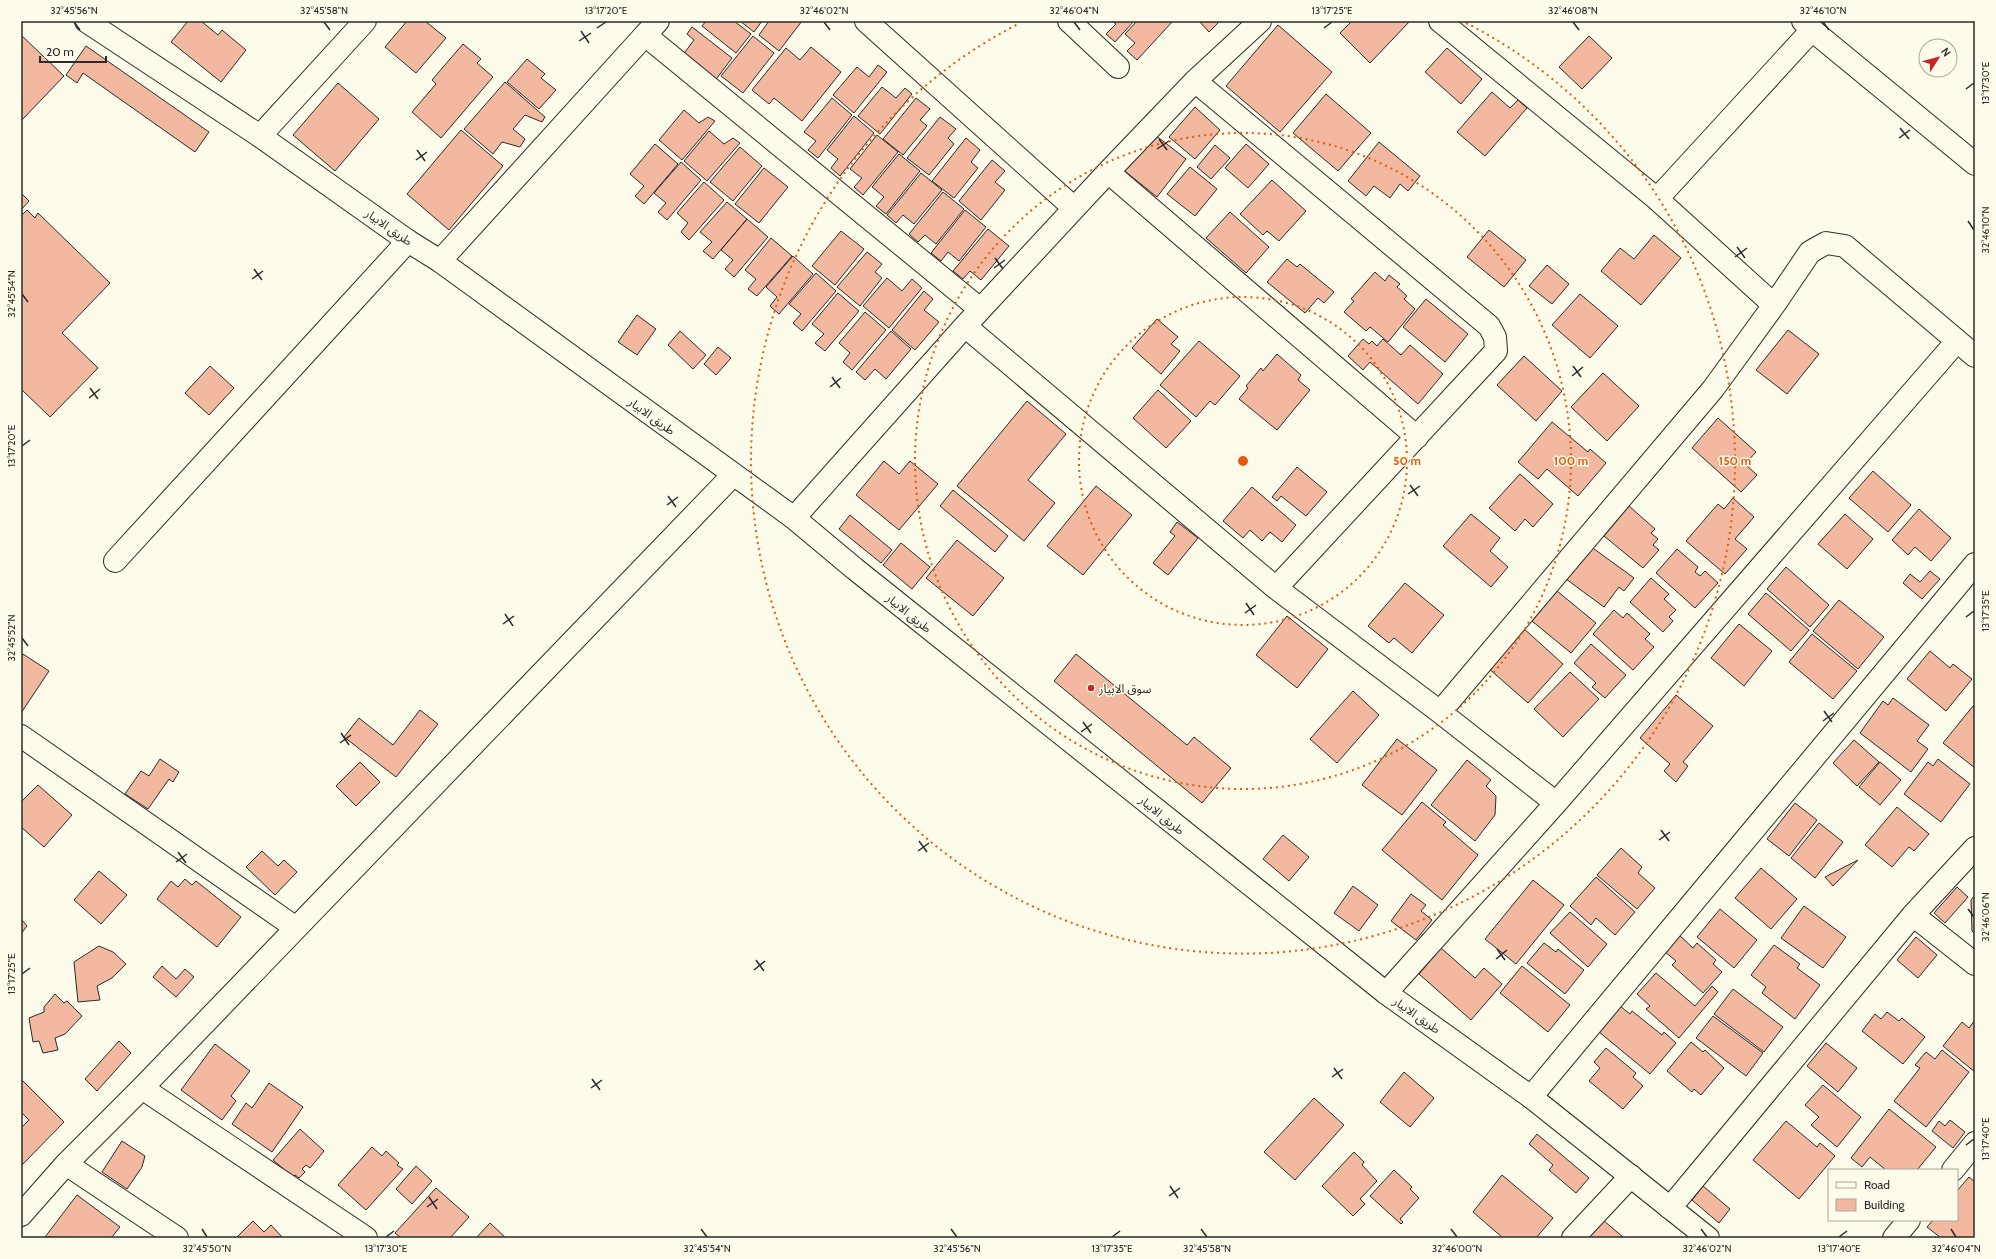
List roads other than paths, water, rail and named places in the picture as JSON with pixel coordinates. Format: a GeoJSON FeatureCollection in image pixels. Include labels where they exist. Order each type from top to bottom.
{"type":"FeatureCollection","features":[{"type":"Feature","properties":{"kind":"street","name":"طريق الابيار"},"geometry":{"type":"LineString","coordinates":[[86,21],[260,136],[408,241],[440,261],[794,518],[855,569],[1386,994],[1531,1097],[1708,1238]]}},
{"type":"Feature","properties":{"kind":"street"},"geometry":{"type":"LineString","coordinates":[[260,136],[365,21]]}},
{"type":"Feature","properties":{"kind":"street"},"geometry":{"type":"LineString","coordinates":[[866,21],[1074,208]]}},
{"type":"Feature","properties":{"kind":"street"},"geometry":{"type":"LineString","coordinates":[[1069,21],[1118,67]]}},
{"type":"Feature","properties":{"kind":"street"},"geometry":{"type":"LineString","coordinates":[[794,518],[980,309],[1074,208],[1195,81],[1260,21]]}},
{"type":"Feature","properties":{"kind":"street"},"geometry":{"type":"LineString","coordinates":[[1440,21],[1657,199],[1774,305]]}},
{"type":"Feature","properties":{"kind":"street"},"geometry":{"type":"LineString","coordinates":[[1657,199],[1808,26],[1975,164]]}},
{"type":"Feature","properties":{"kind":"street"},"geometry":{"type":"LineString","coordinates":[[440,261],[651,28],[980,309]]}},
{"type":"Feature","properties":{"kind":"street"},"geometry":{"type":"LineString","coordinates":[[1195,81],[1489,326],[1495,337],[1496,351],[1276,588]]}},
{"type":"Feature","properties":{"kind":"street"},"geometry":{"type":"LineString","coordinates":[[1108,172],[1417,436]]}},
{"type":"Feature","properties":{"kind":"street"},"geometry":{"type":"LineString","coordinates":[[115,561],[408,241]]}},
{"type":"Feature","properties":{"kind":"street"},"geometry":{"type":"LineString","coordinates":[[1440,712],[1713,389],[1774,305],[1810,252],[1826,243],[1845,246],[1975,356]]}},
{"type":"Feature","properties":{"kind":"street"},"geometry":{"type":"LineString","coordinates":[[965,326],[1276,588],[1440,712],[1556,803]]}},
{"type":"Feature","properties":{"kind":"street"},"geometry":{"type":"LineString","coordinates":[[1386,994],[1556,803],[1957,342]]}},
{"type":"Feature","properties":{"kind":"street"},"geometry":{"type":"LineString","coordinates":[[21,1215],[66,1164],[142,1088],[733,475]]}},
{"type":"Feature","properties":{"kind":"street"},"geometry":{"type":"LineString","coordinates":[[1531,1097],[1975,564]]}},
{"type":"Feature","properties":{"kind":"street"},"geometry":{"type":"LineString","coordinates":[[24,744],[296,928]]}},
{"type":"Feature","properties":{"kind":"street"},"geometry":{"type":"LineString","coordinates":[[1670,1208],[1913,915],[1975,848]]}},
{"type":"Feature","properties":{"kind":"street"},"geometry":{"type":"LineString","coordinates":[[1913,915],[1975,964]]}},
{"type":"Feature","properties":{"kind":"street"},"geometry":{"type":"LineString","coordinates":[[142,1088],[366,1238]]}},
{"type":"Feature","properties":{"kind":"street"},"geometry":{"type":"LineString","coordinates":[[1954,1169],[1975,1143]]}},
{"type":"Feature","properties":{"kind":"street"},"geometry":{"type":"LineString","coordinates":[[66,1164],[177,1238]]}},
{"type":"Feature","properties":{"kind":"street"},"geometry":{"type":"LineString","coordinates":[[1573,1238],[1631,1176]]}},
{"type":"Feature","properties":{"kind":"street"},"geometry":{"type":"LineString","coordinates":[[1894,1238],[1908,1221]]}},
{"type":"Feature","properties":{"kind":"place","name":"سوق الابيار"},"geometry":{"type":"Point","coordinates":[1091,688]}}]}
